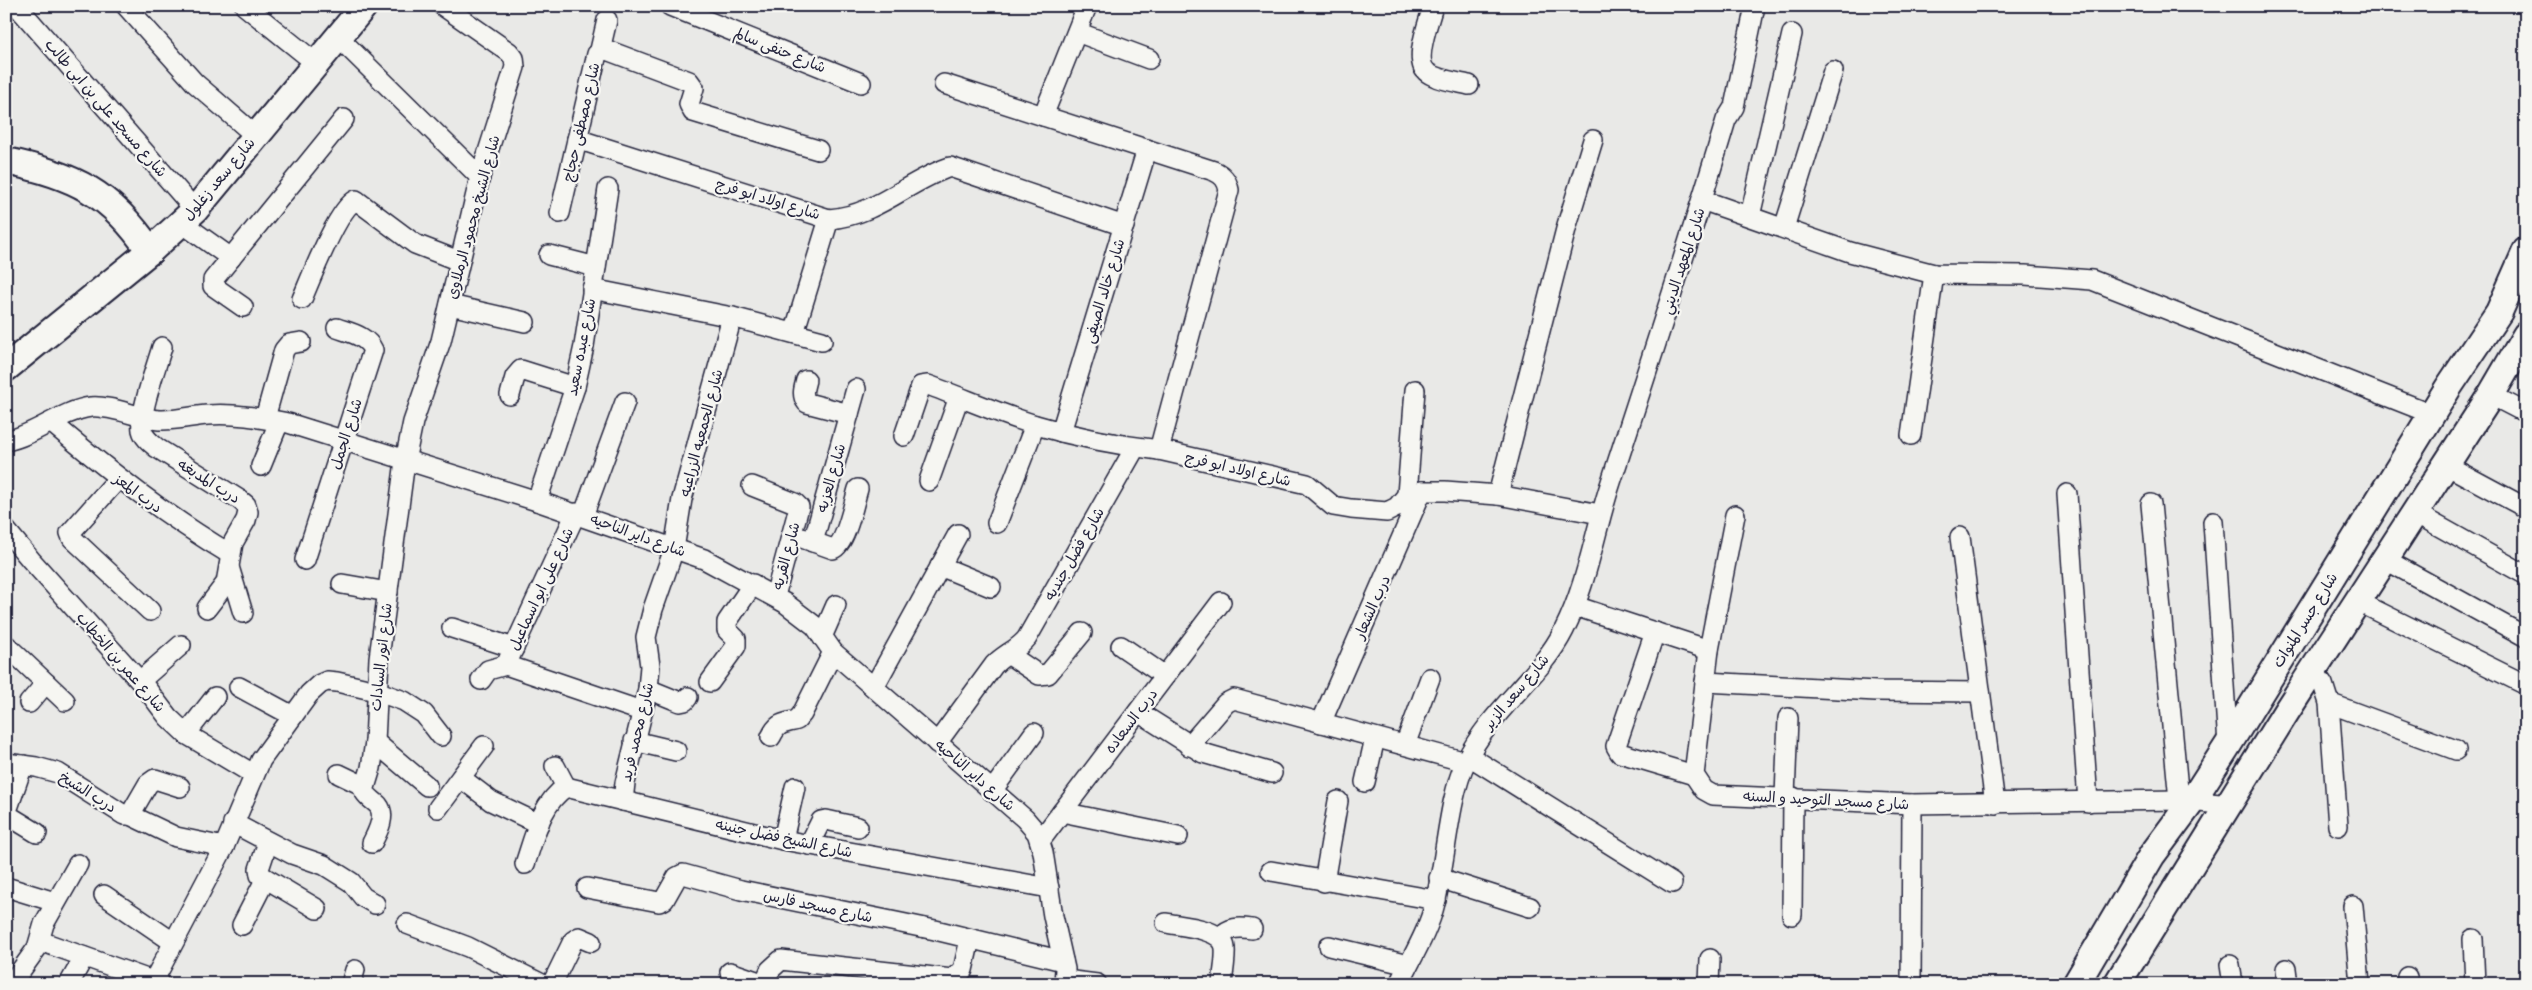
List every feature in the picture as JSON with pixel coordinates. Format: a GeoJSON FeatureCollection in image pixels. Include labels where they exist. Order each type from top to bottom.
{"type":"FeatureCollection","features":[{"type":"Feature","properties":{"kind":"street","name":"شارع مسجد على بن ابى طالب"},"geometry":{"type":"LineString","coordinates":[[17,6],[189,216],[231,258]]}},
{"type":"Feature","properties":{"kind":"street"},"geometry":{"type":"LineString","coordinates":[[126,6],[195,82],[256,136]]}},
{"type":"Feature","properties":{"kind":"street"},"geometry":{"type":"LineString","coordinates":[[245,6],[317,64]]}},
{"type":"Feature","properties":{"kind":"street","name":"شارع سعد زغلول"},"geometry":{"type":"LineString","coordinates":[[6,368],[150,251],[189,216],[364,6]]}},
{"type":"Feature","properties":{"kind":"street","name":"شارع الشيخ محمود الرملاوى"},"geometry":{"type":"LineString","coordinates":[[405,461],[414,422],[441,341],[480,177],[515,67],[514,58],[503,47],[444,6]]}},
{"type":"Feature","properties":{"kind":"street","name":"شارع حنفى سالم"},"geometry":{"type":"LineString","coordinates":[[670,6],[861,83]]}},
{"type":"Feature","properties":{"kind":"street"},"geometry":{"type":"LineString","coordinates":[[1042,116],[1088,6]]}},
{"type":"Feature","properties":{"kind":"street"},"geometry":{"type":"LineString","coordinates":[[1433,6],[1421,52],[1421,63],[1432,75],[1469,85]]}},
{"type":"Feature","properties":{"kind":"street","name":"شارع المعهد الديني"},"geometry":{"type":"LineString","coordinates":[[1600,514],[1702,200],[1726,120],[1734,107],[1755,6]]}},
{"type":"Feature","properties":{"kind":"street"},"geometry":{"type":"LineString","coordinates":[[600,50],[607,20]]}},
{"type":"Feature","properties":{"kind":"street"},"geometry":{"type":"LineString","coordinates":[[1077,32],[1149,58]]}},
{"type":"Feature","properties":{"kind":"street"},"geometry":{"type":"LineString","coordinates":[[1750,216],[1792,34]]}},
{"type":"Feature","properties":{"kind":"street"},"geometry":{"type":"LineString","coordinates":[[338,37],[480,177]]}},
{"type":"Feature","properties":{"kind":"street","name":"شارع مصطفى حجاج"},"geometry":{"type":"LineString","coordinates":[[560,213],[597,54],[600,50],[604,49],[689,81],[694,88],[689,104],[693,112],[818,150]]}},
{"type":"Feature","properties":{"kind":"street"},"geometry":{"type":"LineString","coordinates":[[1784,228],[1833,71]]}},
{"type":"Feature","properties":{"kind":"street"},"geometry":{"type":"LineString","coordinates":[[944,84],[1214,170],[1222,175],[1229,190],[1159,450]]}},
{"type":"Feature","properties":{"kind":"street"},"geometry":{"type":"LineString","coordinates":[[243,307],[212,284],[344,119]]}},
{"type":"Feature","properties":{"kind":"street","name":"شارع اولاد ابو فرج"},"geometry":{"type":"LineString","coordinates":[[577,139],[829,218],[852,215],[888,201],[935,172],[950,167],[1124,226]]}},
{"type":"Feature","properties":{"kind":"street"},"geometry":{"type":"LineString","coordinates":[[1498,495],[1566,225],[1593,140]]}},
{"type":"Feature","properties":{"kind":"street","name":"شارع خالد الصيفى"},"geometry":{"type":"LineString","coordinates":[[1061,432],[1147,149]]}},
{"type":"Feature","properties":{"kind":"street"},"geometry":{"type":"LineString","coordinates":[[6,161],[55,172],[100,195],[136,230],[150,251]]}},
{"type":"Feature","properties":{"kind":"street","name":"شارع عبده سعيد"},"geometry":{"type":"LineString","coordinates":[[538,501],[575,387],[584,346],[608,190]]}},
{"type":"Feature","properties":{"kind":"street"},"geometry":{"type":"LineString","coordinates":[[302,300],[339,220],[349,203],[356,200],[415,244],[460,262]]}},
{"type":"Feature","properties":{"kind":"street"},"geometry":{"type":"LineString","coordinates":[[1702,200],[1850,252],[1934,274],[2025,275],[2092,280],[2432,414]]}},
{"type":"Feature","properties":{"kind":"street"},"geometry":{"type":"LineString","coordinates":[[794,333],[829,218]]}},
{"type":"Feature","properties":{"kind":"street","name":"شارع جسر المنوات"},"geometry":{"type":"LineString","coordinates":[[2076,984],[2152,855],[2186,801],[2228,745],[2432,414],[2499,312],[2526,251]]}},
{"type":"Feature","properties":{"kind":"street"},"geometry":{"type":"LineString","coordinates":[[548,255],[596,267]]}},
{"type":"Feature","properties":{"kind":"street"},"geometry":{"type":"LineString","coordinates":[[1911,435],[1934,274]]}},
{"type":"Feature","properties":{"kind":"street"},"geometry":{"type":"LineString","coordinates":[[592,289],[732,318],[822,341]]}},
{"type":"Feature","properties":{"kind":"street"},"geometry":{"type":"LineString","coordinates":[[450,305],[524,322]]}},
{"type":"Feature","properties":{"kind":"street","name":"شارع الجمعيه الزراعيه"},"geometry":{"type":"LineString","coordinates":[[674,549],[682,499],[732,318]]}},
{"type":"Feature","properties":{"kind":"street","name":"شارع الجمل"},"geometry":{"type":"LineString","coordinates":[[305,560],[373,350],[371,344],[362,337],[338,328]]}},
{"type":"Feature","properties":{"kind":"street"},"geometry":{"type":"LineString","coordinates":[[2117,984],[2313,670],[2359,602],[2491,394],[2526,335]]}},
{"type":"Feature","properties":{"kind":"street"},"geometry":{"type":"LineString","coordinates":[[262,466],[284,350],[289,344],[301,342]]}},
{"type":"Feature","properties":{"kind":"street"},"geometry":{"type":"LineString","coordinates":[[142,418],[162,347]]}},
{"type":"Feature","properties":{"kind":"street"},"geometry":{"type":"LineString","coordinates":[[510,395],[515,377],[521,370],[575,387]]}},
{"type":"Feature","properties":{"kind":"street"},"geometry":{"type":"LineString","coordinates":[[806,380],[803,391],[804,398],[808,402],[849,414]]}},
{"type":"Feature","properties":{"kind":"street","name":"شارع اولاد ابو فرج"},"geometry":{"type":"LineString","coordinates":[[904,436],[921,386],[928,385],[1035,425],[1061,432],[1135,448],[1159,450],[1307,484],[1333,506],[1387,512],[1397,507],[1414,493]]}},
{"type":"Feature","properties":{"kind":"street","name":"شارع العزبه"},"geometry":{"type":"LineString","coordinates":[[813,542],[856,389]]}},
{"type":"Feature","properties":{"kind":"street","name":"درب الشعار"},"geometry":{"type":"LineString","coordinates":[[1321,723],[1414,493],[1414,390]]}},
{"type":"Feature","properties":{"kind":"street"},"geometry":{"type":"LineString","coordinates":[[2491,394],[2526,413]]}},
{"type":"Feature","properties":{"kind":"street"},"geometry":{"type":"LineString","coordinates":[[929,481],[959,397]]}},
{"type":"Feature","properties":{"kind":"street","name":"شارع على ابو اسماعيل"},"geometry":{"type":"LineString","coordinates":[[481,680],[488,670],[510,657],[580,515],[625,402]]}},
{"type":"Feature","properties":{"kind":"street","name":"شارع داير الناحيه"},"geometry":{"type":"LineString","coordinates":[[6,441],[34,432],[79,410],[93,407],[142,418],[162,420],[232,415],[272,420],[538,501],[704,559],[775,596],[809,620],[827,645],[1025,819],[1040,841],[1063,961],[1065,982]]}},
{"type":"Feature","properties":{"kind":"street","name":"درب المدبغه"},"geometry":{"type":"LineString","coordinates":[[142,418],[142,430],[147,439],[156,448],[246,505],[248,512],[246,520],[230,561],[226,583],[207,608]]}},
{"type":"Feature","properties":{"kind":"street","name":"درب المعز"},"geometry":{"type":"LineString","coordinates":[[52,424],[118,479],[230,561]]}},
{"type":"Feature","properties":{"kind":"street"},"geometry":{"type":"LineString","coordinates":[[997,524],[1035,425]]}},
{"type":"Feature","properties":{"kind":"street","name":"شارع فضل جنديه"},"geometry":{"type":"LineString","coordinates":[[937,742],[994,666],[1022,645],[1027,638],[1135,448]]}},
{"type":"Feature","properties":{"kind":"street","name":"شارع انور السادات"},"geometry":{"type":"LineString","coordinates":[[364,786],[371,768],[376,691],[405,461]]}},
{"type":"Feature","properties":{"kind":"street"},"geometry":{"type":"LineString","coordinates":[[2446,465],[2526,508]]}},
{"type":"Feature","properties":{"kind":"street"},"geometry":{"type":"LineString","coordinates":[[118,479],[70,533],[72,538],[150,611]]}},
{"type":"Feature","properties":{"kind":"street","name":"شارع القريه"},"geometry":{"type":"LineString","coordinates":[[752,486],[795,503],[799,507],[775,596]]}},
{"type":"Feature","properties":{"kind":"street"},"geometry":{"type":"LineString","coordinates":[[791,534],[833,549],[838,547],[843,539],[858,489]]}},
{"type":"Feature","properties":{"kind":"street"},"geometry":{"type":"LineString","coordinates":[[1414,493],[1498,495],[1600,514]]}},
{"type":"Feature","properties":{"kind":"street"},"geometry":{"type":"LineString","coordinates":[[2067,494],[2088,802]]}},
{"type":"Feature","properties":{"kind":"street"},"geometry":{"type":"LineString","coordinates":[[2151,504],[2186,801]]}},
{"type":"Feature","properties":{"kind":"street"},"geometry":{"type":"LineString","coordinates":[[2415,513],[2526,575]]}},
{"type":"Feature","properties":{"kind":"street","name":"شارع سعد الزير"},"geometry":{"type":"LineString","coordinates":[[1399,984],[1428,928],[1436,900],[1458,787],[1467,759],[1484,728],[1549,654],[1564,631],[1575,606],[1600,514]]}},
{"type":"Feature","properties":{"kind":"street"},"geometry":{"type":"LineString","coordinates":[[1655,632],[1616,746],[1620,753],[1694,775],[1708,650],[1735,515]]}},
{"type":"Feature","properties":{"kind":"street"},"geometry":{"type":"LineString","coordinates":[[2213,522],[2228,745]]}},
{"type":"Feature","properties":{"kind":"street","name":"شارع عمر بن الخطاب"},"geometry":{"type":"LineString","coordinates":[[6,530],[140,681],[168,717],[186,734],[253,774]]}},
{"type":"Feature","properties":{"kind":"street"},"geometry":{"type":"LineString","coordinates":[[874,688],[958,534]]}},
{"type":"Feature","properties":{"kind":"street"},"geometry":{"type":"LineString","coordinates":[[1960,537],[1995,804]]}},
{"type":"Feature","properties":{"kind":"street","name":"شارع محمد فريد"},"geometry":{"type":"LineString","coordinates":[[623,801],[634,741],[648,688],[650,666],[646,636],[653,609],[674,549]]}},
{"type":"Feature","properties":{"kind":"street"},"geometry":{"type":"LineString","coordinates":[[2386,560],[2526,637]]}},
{"type":"Feature","properties":{"kind":"street"},"geometry":{"type":"LineString","coordinates":[[230,561],[243,613]]}},
{"type":"Feature","properties":{"kind":"street"},"geometry":{"type":"LineString","coordinates":[[940,566],[991,587]]}},
{"type":"Feature","properties":{"kind":"street"},"geometry":{"type":"LineString","coordinates":[[342,584],[388,592]]}},
{"type":"Feature","properties":{"kind":"street"},"geometry":{"type":"LineString","coordinates":[[710,682],[736,646],[736,639],[727,630],[727,622],[752,584]]}},
{"type":"Feature","properties":{"kind":"street","name":"درب السعاده"},"geometry":{"type":"LineString","coordinates":[[1040,841],[1221,602]]}},
{"type":"Feature","properties":{"kind":"street"},"geometry":{"type":"LineString","coordinates":[[2359,602],[2526,686]]}},
{"type":"Feature","properties":{"kind":"street"},"geometry":{"type":"LineString","coordinates":[[771,737],[778,725],[783,721],[797,720],[802,714],[827,645],[836,605]]}},
{"type":"Feature","properties":{"kind":"street"},"geometry":{"type":"LineString","coordinates":[[1575,606],[1708,650]]}},
{"type":"Feature","properties":{"kind":"street"},"geometry":{"type":"LineString","coordinates":[[452,628],[510,657]]}},
{"type":"Feature","properties":{"kind":"street"},"geometry":{"type":"LineString","coordinates":[[1008,654],[1039,675],[1048,674],[1082,633]]}},
{"type":"Feature","properties":{"kind":"street"},"geometry":{"type":"LineString","coordinates":[[6,645],[65,701]]}},
{"type":"Feature","properties":{"kind":"street"},"geometry":{"type":"LineString","coordinates":[[140,681],[181,645]]}},
{"type":"Feature","properties":{"kind":"street"},"geometry":{"type":"LineString","coordinates":[[1121,646],[1165,676]]}},
{"type":"Feature","properties":{"kind":"street","name":"شارع على ابو اسماعيل"},"geometry":{"type":"LineString","coordinates":[[510,657],[641,711]]}},
{"type":"Feature","properties":{"kind":"street"},"geometry":{"type":"LineString","coordinates":[[2313,670],[2323,684],[2328,703],[2338,826]]}},
{"type":"Feature","properties":{"kind":"street"},"geometry":{"type":"LineString","coordinates":[[1405,745],[1430,678]]}},
{"type":"Feature","properties":{"kind":"street"},"geometry":{"type":"LineString","coordinates":[[40,941],[157,982],[173,942],[224,847],[253,774],[309,694],[320,684],[328,681],[376,691],[404,701],[424,714],[441,736]]}},
{"type":"Feature","properties":{"kind":"street"},"geometry":{"type":"LineString","coordinates":[[29,703],[46,682]]}},
{"type":"Feature","properties":{"kind":"street"},"geometry":{"type":"LineString","coordinates":[[1705,682],[1876,691],[1980,692]]}},
{"type":"Feature","properties":{"kind":"street"},"geometry":{"type":"LineString","coordinates":[[239,687],[293,716]]}},
{"type":"Feature","properties":{"kind":"street"},"geometry":{"type":"LineString","coordinates":[[648,688],[680,702],[685,701],[688,696]]}},
{"type":"Feature","properties":{"kind":"street"},"geometry":{"type":"LineString","coordinates":[[186,734],[215,697]]}},
{"type":"Feature","properties":{"kind":"street"},"geometry":{"type":"LineString","coordinates":[[1189,746],[1226,703],[1234,700],[1376,738],[1467,759],[1672,883]]}},
{"type":"Feature","properties":{"kind":"street"},"geometry":{"type":"LineString","coordinates":[[2328,703],[2456,750]]}},
{"type":"Feature","properties":{"kind":"street"},"geometry":{"type":"LineString","coordinates":[[1138,712],[1189,746],[1203,753],[1272,772]]}},
{"type":"Feature","properties":{"kind":"street"},"geometry":{"type":"LineString","coordinates":[[1788,718],[1792,915]]}},
{"type":"Feature","properties":{"kind":"street"},"geometry":{"type":"LineString","coordinates":[[992,791],[1034,733]]}},
{"type":"Feature","properties":{"kind":"street"},"geometry":{"type":"LineString","coordinates":[[1365,782],[1376,738]]}},
{"type":"Feature","properties":{"kind":"street"},"geometry":{"type":"LineString","coordinates":[[634,741],[676,751]]}},
{"type":"Feature","properties":{"kind":"street"},"geometry":{"type":"LineString","coordinates":[[374,742],[428,786]]}},
{"type":"Feature","properties":{"kind":"street"},"geometry":{"type":"LineString","coordinates":[[438,808],[484,746]]}},
{"type":"Feature","properties":{"kind":"street"},"geometry":{"type":"LineString","coordinates":[[15,764],[6,814],[37,833]]}},
{"type":"Feature","properties":{"kind":"street","name":"درب الشيخ"},"geometry":{"type":"LineString","coordinates":[[15,764],[58,773],[124,815],[130,815],[148,784],[155,779],[180,786]]}},
{"type":"Feature","properties":{"kind":"street"},"geometry":{"type":"LineString","coordinates":[[525,864],[539,824],[556,793],[566,788],[555,766]]}},
{"type":"Feature","properties":{"kind":"street"},"geometry":{"type":"LineString","coordinates":[[339,774],[364,786],[364,791],[368,798],[378,806],[382,814],[379,828],[372,843]]}},
{"type":"Feature","properties":{"kind":"street","name":"شارع مسجد التوحيد و السنه"},"geometry":{"type":"LineString","coordinates":[[1694,775],[1698,784],[1713,795],[1912,804],[2186,801],[2230,805]]}},
{"type":"Feature","properties":{"kind":"street"},"geometry":{"type":"LineString","coordinates":[[461,778],[491,801],[539,824]]}},
{"type":"Feature","properties":{"kind":"street"},"geometry":{"type":"LineString","coordinates":[[783,840],[795,787]]}},
{"type":"Feature","properties":{"kind":"street","name":"شارع الشيخ فضل جنينه"},"geometry":{"type":"LineString","coordinates":[[566,788],[783,840],[1049,888]]}},
{"type":"Feature","properties":{"kind":"street"},"geometry":{"type":"LineString","coordinates":[[1324,882],[1338,801]]}},
{"type":"Feature","properties":{"kind":"street"},"geometry":{"type":"LineString","coordinates":[[1911,984],[1912,804]]}},
{"type":"Feature","properties":{"kind":"street"},"geometry":{"type":"LineString","coordinates":[[1062,812],[1178,836]]}},
{"type":"Feature","properties":{"kind":"street"},"geometry":{"type":"LineString","coordinates":[[130,815],[176,837],[224,847]]}},
{"type":"Feature","properties":{"kind":"street"},"geometry":{"type":"LineString","coordinates":[[809,845],[821,821],[826,820],[858,827]]}},
{"type":"Feature","properties":{"kind":"street"},"geometry":{"type":"LineString","coordinates":[[233,823],[292,854],[324,865],[351,882],[363,898],[375,904]]}},
{"type":"Feature","properties":{"kind":"street"},"geometry":{"type":"LineString","coordinates":[[268,842],[259,869],[260,875],[265,880],[318,909]]}},
{"type":"Feature","properties":{"kind":"street"},"geometry":{"type":"LineString","coordinates":[[12,984],[40,941],[44,924],[78,864]]}},
{"type":"Feature","properties":{"kind":"street"},"geometry":{"type":"LineString","coordinates":[[1271,871],[1324,882],[1436,900]]}},
{"type":"Feature","properties":{"kind":"street","name":"شارع مسجد فارس"},"geometry":{"type":"LineString","coordinates":[[587,888],[659,902],[664,900],[677,877],[683,874],[741,890],[1063,961]]}},
{"type":"Feature","properties":{"kind":"street"},"geometry":{"type":"LineString","coordinates":[[1440,878],[1530,907]]}},
{"type":"Feature","properties":{"kind":"street"},"geometry":{"type":"LineString","coordinates":[[242,925],[265,880]]}},
{"type":"Feature","properties":{"kind":"street"},"geometry":{"type":"LineString","coordinates":[[6,887],[55,902]]}},
{"type":"Feature","properties":{"kind":"street"},"geometry":{"type":"LineString","coordinates":[[104,895],[173,942]]}},
{"type":"Feature","properties":{"kind":"street"},"geometry":{"type":"LineString","coordinates":[[2353,906],[2360,984]]}},
{"type":"Feature","properties":{"kind":"street"},"geometry":{"type":"LineString","coordinates":[[1166,923],[1210,932],[1220,937],[1225,946],[1222,984]]}},
{"type":"Feature","properties":{"kind":"street"},"geometry":{"type":"LineString","coordinates":[[407,924],[468,947],[542,984]]}},
{"type":"Feature","properties":{"kind":"street"},"geometry":{"type":"LineString","coordinates":[[1220,937],[1226,930],[1238,927],[1252,929]]}},
{"type":"Feature","properties":{"kind":"street"},"geometry":{"type":"LineString","coordinates":[[552,984],[572,941],[579,937],[591,942]]}},
{"type":"Feature","properties":{"kind":"street"},"geometry":{"type":"LineString","coordinates":[[730,972],[765,982],[770,970],[781,960],[952,979],[963,970],[970,939]]}},
{"type":"Feature","properties":{"kind":"street"},"geometry":{"type":"LineString","coordinates":[[2473,939],[2475,984]]}},
{"type":"Feature","properties":{"kind":"street"},"geometry":{"type":"LineString","coordinates":[[1329,946],[1408,966]]}},
{"type":"Feature","properties":{"kind":"street"},"geometry":{"type":"LineString","coordinates":[[69,984],[84,957]]}},
{"type":"Feature","properties":{"kind":"street"},"geometry":{"type":"LineString","coordinates":[[1710,959],[1710,984]]}},
{"type":"Feature","properties":{"kind":"street"},"geometry":{"type":"LineString","coordinates":[[2230,965],[2233,984]]}},
{"type":"Feature","properties":{"kind":"street"},"geometry":{"type":"LineString","coordinates":[[1065,982],[1097,984]]}}]}
